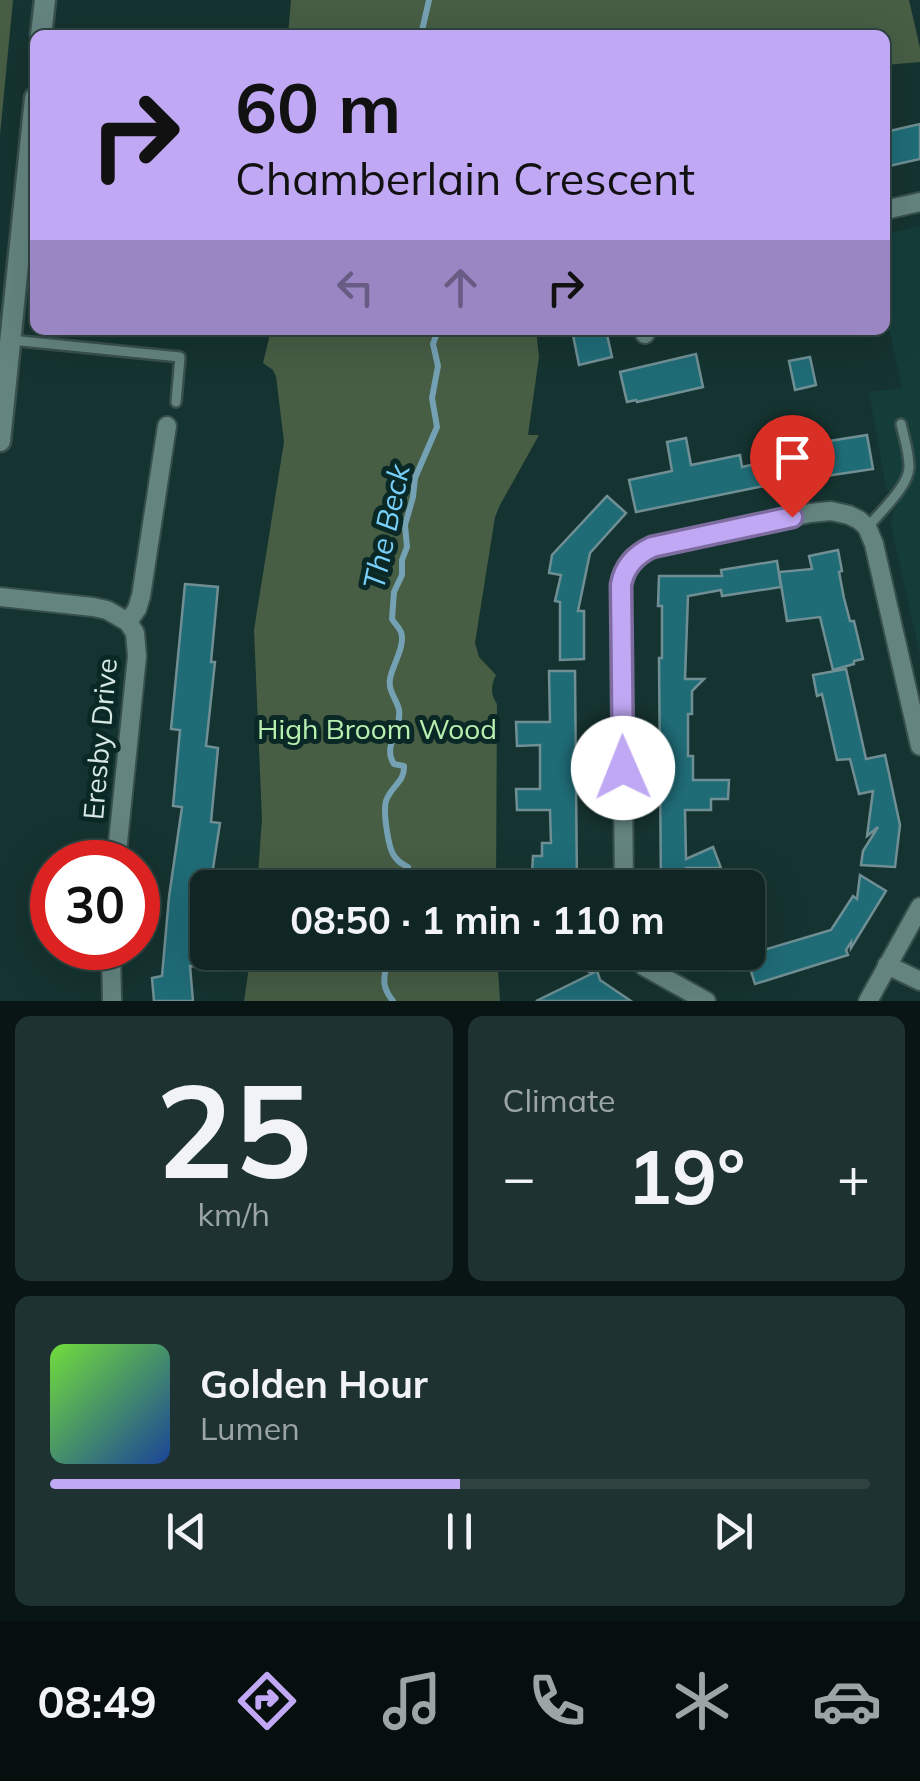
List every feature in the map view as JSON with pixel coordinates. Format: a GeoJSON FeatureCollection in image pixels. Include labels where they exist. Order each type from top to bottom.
{"type":"FeatureCollection","features":[{"type":"Feature","properties":{"kind":"street"},"geometry":{"type":"LineString","coordinates":[[42,30],[45,0]]}},
{"type":"Feature","properties":{"kind":"street"},"geometry":{"type":"LineString","coordinates":[[0,441],[30,146]]}},
{"type":"Feature","properties":{"kind":"street"},"geometry":{"type":"LineString","coordinates":[[890,209],[920,202]]}},
{"type":"Feature","properties":{"kind":"street","name":"Eresby Drive"},"geometry":{"type":"LineString","coordinates":[[128,622],[141,596],[167,426]]}},
{"type":"Feature","properties":{"kind":"street"},"geometry":{"type":"LineString","coordinates":[[624,870],[622,576],[637,556],[652,547],[810,513],[840,512],[858,520],[867,527],[874,544],[919,738]]}},
{"type":"Feature","properties":{"kind":"street","name":"Eresby Drive"},"geometry":{"type":"LineString","coordinates":[[0,597],[107,610],[128,622],[134,634],[137,656],[118,840]]}},
{"type":"Feature","properties":{"kind":"street"},"geometry":{"type":"LineString","coordinates":[[868,1001],[920,907]]}},
{"type":"Feature","properties":{"kind":"street"},"geometry":{"type":"LineString","coordinates":[[887,964],[920,981]]}},
{"type":"Feature","properties":{"kind":"street"},"geometry":{"type":"LineString","coordinates":[[111,970],[112,1001]]}},
{"type":"Feature","properties":{"kind":"street"},"geometry":{"type":"LineString","coordinates":[[653,970],[706,1001]]}},
{"type":"Feature","properties":{"kind":"lane"},"geometry":{"type":"LineString","coordinates":[[10,340],[180,358],[176,402]]}},
{"type":"Feature","properties":{"kind":"lane"},"geometry":{"type":"LineString","coordinates":[[867,527],[909,473],[901,424]]}},
{"type":"Feature","properties":{"kind":"shaded area"},"geometry":{"type":"Polygon","coordinates":[[[920,226],[920,656],[891,526],[899,504],[886,489],[869,392],[902,388],[890,333],[890,233],[920,226]]]}},
{"type":"Feature","properties":{"kind":"green space"},"geometry":{"type":"Polygon","coordinates":[[[0,0],[13,0],[0,135],[0,0]]]}},
{"type":"Feature","properties":{"kind":"green space"},"geometry":{"type":"Polygon","coordinates":[[[291,0],[909,0],[920,62],[890,65],[890,30],[288,30],[291,0]]]}},
{"type":"Feature","properties":{"kind":"green space","name":"High Broom Wood"},"geometry":{"type":"Polygon","coordinates":[[[270,335],[537,335],[539,357],[528,435],[539,435],[495,517],[475,643],[479,657],[496,675],[492,690],[497,704],[496,870],[258,870],[262,819],[254,630],[284,442],[273,370],[263,363],[270,335]]]}},
{"type":"Feature","properties":{"kind":"green space"},"geometry":{"type":"Polygon","coordinates":[[[249,970],[498,970],[500,1001],[244,1001],[249,970]]]}},
{"type":"Feature","properties":{"kind":"building"},"geometry":{"type":"Polygon","coordinates":[[[920,124],[920,159],[890,166],[890,131],[920,124]]]}},
{"type":"Feature","properties":{"kind":"building"},"geometry":{"type":"Polygon","coordinates":[[[573,335],[607,335],[612,357],[579,365],[573,335]]]}},
{"type":"Feature","properties":{"kind":"building"},"geometry":{"type":"Polygon","coordinates":[[[696,354],[703,387],[627,402],[620,372],[696,354]]]}},
{"type":"Feature","properties":{"kind":"building"},"geometry":{"type":"Polygon","coordinates":[[[810,357],[816,385],[795,390],[789,361],[810,357]]]}},
{"type":"Feature","properties":{"kind":"building"},"geometry":{"type":"Polygon","coordinates":[[[867,435],[873,469],[792,481],[785,448],[867,435]]]}},
{"type":"Feature","properties":{"kind":"building"},"geometry":{"type":"Polygon","coordinates":[[[686,438],[691,465],[740,455],[742,467],[760,463],[764,486],[636,512],[629,480],[672,471],[667,442],[686,438]]]}},
{"type":"Feature","properties":{"kind":"building"},"geometry":{"type":"Polygon","coordinates":[[[607,496],[626,513],[590,553],[578,611],[584,611],[584,659],[560,660],[560,602],[555,601],[561,575],[549,573],[552,555],[607,496]]]}},
{"type":"Feature","properties":{"kind":"building"},"geometry":{"type":"Polygon","coordinates":[[[838,550],[844,598],[863,659],[833,670],[820,617],[787,621],[779,572],[812,569],[809,556],[838,550]]]}},
{"type":"Feature","properties":{"kind":"building"},"geometry":{"type":"Polygon","coordinates":[[[777,561],[781,587],[722,596],[721,590],[688,596],[685,679],[704,679],[692,691],[688,756],[693,756],[693,780],[729,780],[728,799],[711,799],[711,810],[685,810],[686,859],[713,847],[721,868],[661,870],[659,576],[722,576],[721,570],[777,561]]]}},
{"type":"Feature","properties":{"kind":"building"},"geometry":{"type":"Polygon","coordinates":[[[185,584],[218,587],[206,746],[218,748],[211,822],[220,823],[213,870],[190,870],[193,1001],[154,1001],[152,978],[162,976],[182,807],[173,806],[180,730],[171,729],[185,584]]]}},
{"type":"Feature","properties":{"kind":"building"},"geometry":{"type":"Polygon","coordinates":[[[846,669],[866,759],[885,755],[900,825],[895,867],[861,865],[863,851],[878,827],[867,836],[873,791],[859,794],[850,759],[837,760],[822,694],[817,696],[813,675],[846,669]]]}},
{"type":"Feature","properties":{"kind":"building"},"geometry":{"type":"Polygon","coordinates":[[[549,671],[575,671],[577,870],[532,870],[533,856],[542,856],[542,843],[551,843],[550,810],[517,810],[516,789],[540,789],[540,745],[517,746],[516,722],[550,722],[549,671]]]}},
{"type":"Feature","properties":{"kind":"building"},"geometry":{"type":"Polygon","coordinates":[[[860,875],[886,891],[851,948],[851,942],[846,950],[848,955],[755,984],[751,970],[765,970],[765,950],[831,930],[853,896],[857,899],[860,875]]]}},
{"type":"Feature","properties":{"kind":"building"},"geometry":{"type":"Polygon","coordinates":[[[584,970],[597,970],[600,980],[631,1001],[536,1001],[593,973],[584,970]]]}},
{"type":"Feature","properties":{"kind":"waterway","name":"The Beck"},"geometry":{"type":"LineString","coordinates":[[422,30],[429,0]]}},
{"type":"Feature","properties":{"kind":"waterway","name":"The Beck"},"geometry":{"type":"LineString","coordinates":[[409,870],[392,853],[385,813],[386,801],[404,766],[394,764],[390,751],[399,717],[390,679],[402,637],[392,619],[394,592],[407,547],[405,525],[415,478],[437,427],[432,398],[438,366],[433,344],[436,335]]}},
{"type":"Feature","properties":{"kind":"waterway","name":"The Beck"},"geometry":{"type":"LineString","coordinates":[[385,970],[384,983],[393,1001]]}},
{"type":"Feature","properties":{"kind":"route"},"geometry":{"type":"LineString","coordinates":[[623,768],[621,585],[626,568],[652,547],[792,517]]}}]}
